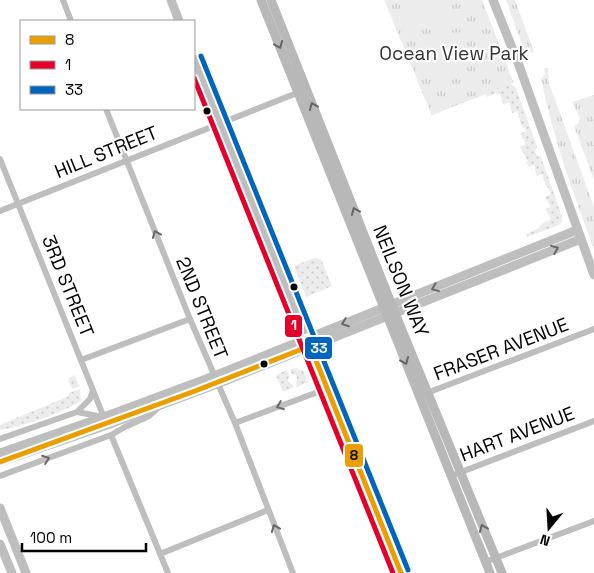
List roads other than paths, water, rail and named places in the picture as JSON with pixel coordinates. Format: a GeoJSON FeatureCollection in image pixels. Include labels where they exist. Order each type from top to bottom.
{"type":"FeatureCollection","features":[{"type":"Feature","properties":{"kind":"main road","name":"NEILSON WAY"},"geometry":{"type":"LineString","coordinates":[[261,0],[302,91],[394,309],[502,573]]}},
{"type":"Feature","properties":{"kind":"main road","name":"NEILSON WAY"},"geometry":{"type":"LineString","coordinates":[[271,0],[302,91],[385,312],[490,573]]}},
{"type":"Feature","properties":{"kind":"street"},"geometry":{"type":"LineString","coordinates":[[63,0],[71,20]]}},
{"type":"Feature","properties":{"kind":"street"},"geometry":{"type":"LineString","coordinates":[[170,0],[179,20]]}},
{"type":"Feature","properties":{"kind":"street"},"geometry":{"type":"LineString","coordinates":[[492,0],[520,68],[594,275]]}},
{"type":"Feature","properties":{"kind":"street"},"geometry":{"type":"LineString","coordinates":[[195,62],[401,573]]}},
{"type":"Feature","properties":{"kind":"street","name":"HILL STREET"},"geometry":{"type":"LineString","coordinates":[[0,210],[302,91]]}},
{"type":"Feature","properties":{"kind":"street","name":"2ND STREET"},"geometry":{"type":"LineString","coordinates":[[106,110],[215,380],[235,423],[293,573]]}},
{"type":"Feature","properties":{"kind":"street","name":"3RD STREET"},"geometry":{"type":"LineString","coordinates":[[0,159],[106,421]]}},
{"type":"Feature","properties":{"kind":"street"},"geometry":{"type":"LineString","coordinates":[[0,462],[215,380],[579,234]]}},
{"type":"Feature","properties":{"kind":"street"},"geometry":{"type":"LineString","coordinates":[[81,360],[190,319]]}},
{"type":"Feature","properties":{"kind":"street","name":"FRASER AVENUE"},"geometry":{"type":"LineString","coordinates":[[419,396],[594,329]]}},
{"type":"Feature","properties":{"kind":"street"},"geometry":{"type":"LineString","coordinates":[[0,453],[164,404],[215,380]]}},
{"type":"Feature","properties":{"kind":"street"},"geometry":{"type":"LineString","coordinates":[[235,423],[326,389]]}},
{"type":"Feature","properties":{"kind":"street"},"geometry":{"type":"LineString","coordinates":[[0,439],[77,412],[90,399],[93,390]]}},
{"type":"Feature","properties":{"kind":"street"},"geometry":{"type":"LineString","coordinates":[[0,476],[111,435],[150,416],[164,404]]}},
{"type":"Feature","properties":{"kind":"street"},"geometry":{"type":"LineString","coordinates":[[77,412],[106,421]]}},
{"type":"Feature","properties":{"kind":"street","name":"HART AVENUE"},"geometry":{"type":"LineString","coordinates":[[451,476],[594,421]]}},
{"type":"Feature","properties":{"kind":"street"},"geometry":{"type":"LineString","coordinates":[[111,435],[168,573]]}},
{"type":"Feature","properties":{"kind":"street"},"geometry":{"type":"LineString","coordinates":[[0,508],[26,573]]}},
{"type":"Feature","properties":{"kind":"street"},"geometry":{"type":"LineString","coordinates":[[160,554],[268,510]]}},
{"type":"Feature","properties":{"kind":"street"},"geometry":{"type":"LineString","coordinates":[[485,562],[594,521]]}},
{"type":"Feature","properties":{"kind":"street"},"geometry":{"type":"LineString","coordinates":[[0,544],[12,573]]}},
{"type":"Feature","properties":{"kind":"park label","name":"Ocean View Park"},"geometry":{"type":"Point","coordinates":[454,53]}}]}
